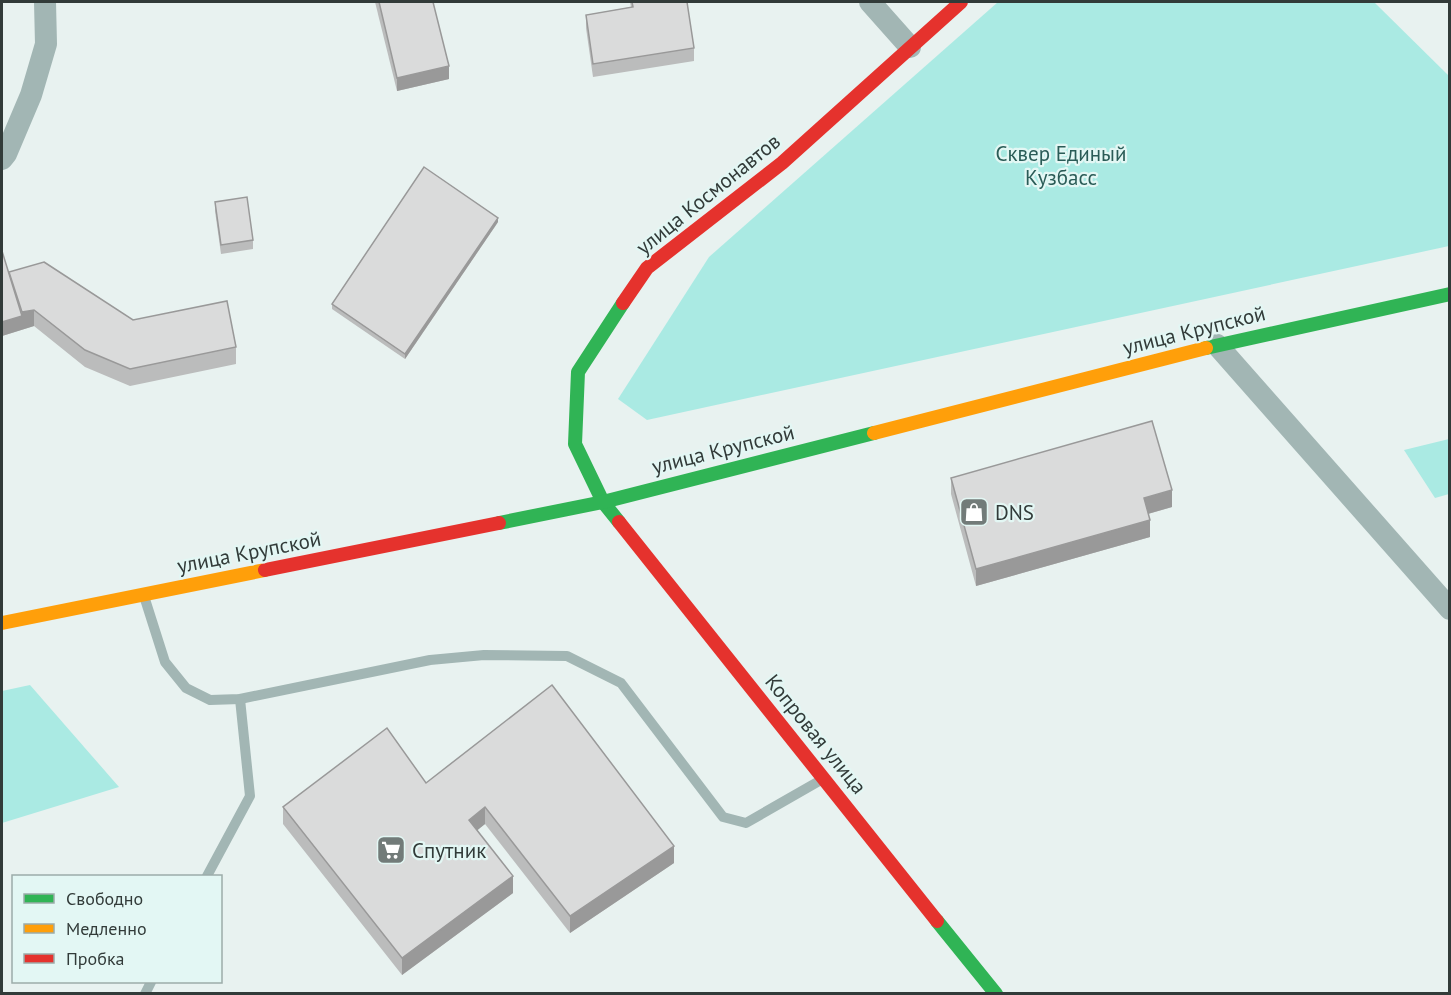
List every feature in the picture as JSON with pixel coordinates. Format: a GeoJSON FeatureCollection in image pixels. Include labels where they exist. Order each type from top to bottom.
{"type":"FeatureCollection","features":[{"type":"Feature","properties":{"kind":"street"},"geometry":{"type":"LineString","coordinates":[[2,159],[31,95],[46,44],[45,2]]}},
{"type":"Feature","properties":{"kind":"street"},"geometry":{"type":"LineString","coordinates":[[870,2],[910,47]]}},
{"type":"Feature","properties":{"kind":"street","name":"улица Космонавтов"},"geometry":{"type":"LineString","coordinates":[[603,501],[575,444],[578,372],[647,268],[782,163],[961,2]]}},
{"type":"Feature","properties":{"kind":"street","name":"улица Крупской"},"geometry":{"type":"LineString","coordinates":[[2,623],[603,501],[1217,345],[1449,294]]}},
{"type":"Feature","properties":{"kind":"street"},"geometry":{"type":"LineString","coordinates":[[1217,345],[1449,609]]}},
{"type":"Feature","properties":{"kind":"street","name":"Копровая улица"},"geometry":{"type":"LineString","coordinates":[[603,501],[996,993]]}},
{"type":"Feature","properties":{"kind":"lane"},"geometry":{"type":"LineString","coordinates":[[143,595],[165,662],[186,688],[210,700],[240,699],[430,660],[484,655],[567,656],[621,683],[723,818],[746,823],[824,778]]}},
{"type":"Feature","properties":{"kind":"lane"},"geometry":{"type":"LineString","coordinates":[[208,875],[250,796],[240,699]]}},
{"type":"Feature","properties":{"kind":"green space","name":"Сквер Единый Кузбасс"},"geometry":{"type":"Polygon","coordinates":[[[998,2],[1374,2],[1449,76],[1449,246],[647,420],[618,399],[709,257],[998,2]]]}},
{"type":"Feature","properties":{"kind":"green space"},"geometry":{"type":"Polygon","coordinates":[[[1449,439],[1449,494],[1435,498],[1404,450],[1449,439]]]}},
{"type":"Feature","properties":{"kind":"green space"},"geometry":{"type":"Polygon","coordinates":[[[30,685],[119,787],[2,823],[2,691],[30,685]]]}},
{"type":"Feature","properties":{"kind":"building"},"geometry":{"type":"Polygon","coordinates":[[[379,2],[433,2],[449,66],[397,78],[379,2]]]}},
{"type":"Feature","properties":{"kind":"building"},"geometry":{"type":"Polygon","coordinates":[[[632,2],[687,2],[694,48],[593,64],[586,15],[633,7],[632,2]]]}},
{"type":"Feature","properties":{"kind":"building"},"geometry":{"type":"Polygon","coordinates":[[[424,167],[498,218],[405,354],[332,304],[424,167]]]}},
{"type":"Feature","properties":{"kind":"building"},"geometry":{"type":"Polygon","coordinates":[[[247,197],[253,240],[221,245],[215,202],[247,197]]]}},
{"type":"Feature","properties":{"kind":"building"},"geometry":{"type":"Polygon","coordinates":[[[2,251],[22,316],[2,322],[2,251]]]}},
{"type":"Feature","properties":{"kind":"building"},"geometry":{"type":"Polygon","coordinates":[[[44,262],[133,320],[227,301],[236,347],[130,369],[85,350],[34,310],[22,312],[9,272],[44,262]]]}},
{"type":"Feature","properties":{"kind":"building"},"geometry":{"type":"Polygon","coordinates":[[[1152,421],[1172,490],[1144,498],[1150,520],[976,569],[951,478],[1152,421]]]}},
{"type":"Feature","properties":{"kind":"building","name":"Спутник"},"geometry":{"type":"Polygon","coordinates":[[[552,685],[674,846],[570,916],[485,807],[469,820],[513,876],[402,958],[283,807],[387,728],[426,783],[552,685]]]}},
{"type":"Feature","properties":{"kind":"traffic: fast"},"geometry":{"type":"LineString","coordinates":[[1206,348],[1450,294]]}},
{"type":"Feature","properties":{"kind":"traffic: fast"},"geometry":{"type":"LineString","coordinates":[[619,522],[603,502],[575,444],[578,372],[623,303]]}},
{"type":"Feature","properties":{"kind":"traffic: fast"},"geometry":{"type":"LineString","coordinates":[[499,523],[603,502],[874,433]]}},
{"type":"Feature","properties":{"kind":"traffic: fast"},"geometry":{"type":"LineString","coordinates":[[937,921],[996,994]]}},
{"type":"Feature","properties":{"kind":"traffic: slow"},"geometry":{"type":"LineString","coordinates":[[874,433],[1206,348]]}},
{"type":"Feature","properties":{"kind":"traffic: slow"},"geometry":{"type":"LineString","coordinates":[[2,623],[265,570]]}},
{"type":"Feature","properties":{"kind":"traffic: jam"},"geometry":{"type":"LineString","coordinates":[[623,303],[647,268],[782,163],[961,2]]}},
{"type":"Feature","properties":{"kind":"traffic: jam"},"geometry":{"type":"LineString","coordinates":[[619,522],[937,921]]}},
{"type":"Feature","properties":{"kind":"traffic: jam"},"geometry":{"type":"LineString","coordinates":[[265,570],[499,523]]}},
{"type":"Feature","properties":{"kind":"place","name":"DNS"},"geometry":{"type":"Point","coordinates":[974,512]}},
{"type":"Feature","properties":{"kind":"place","name":"Спутник"},"geometry":{"type":"Point","coordinates":[391,850]}}]}
